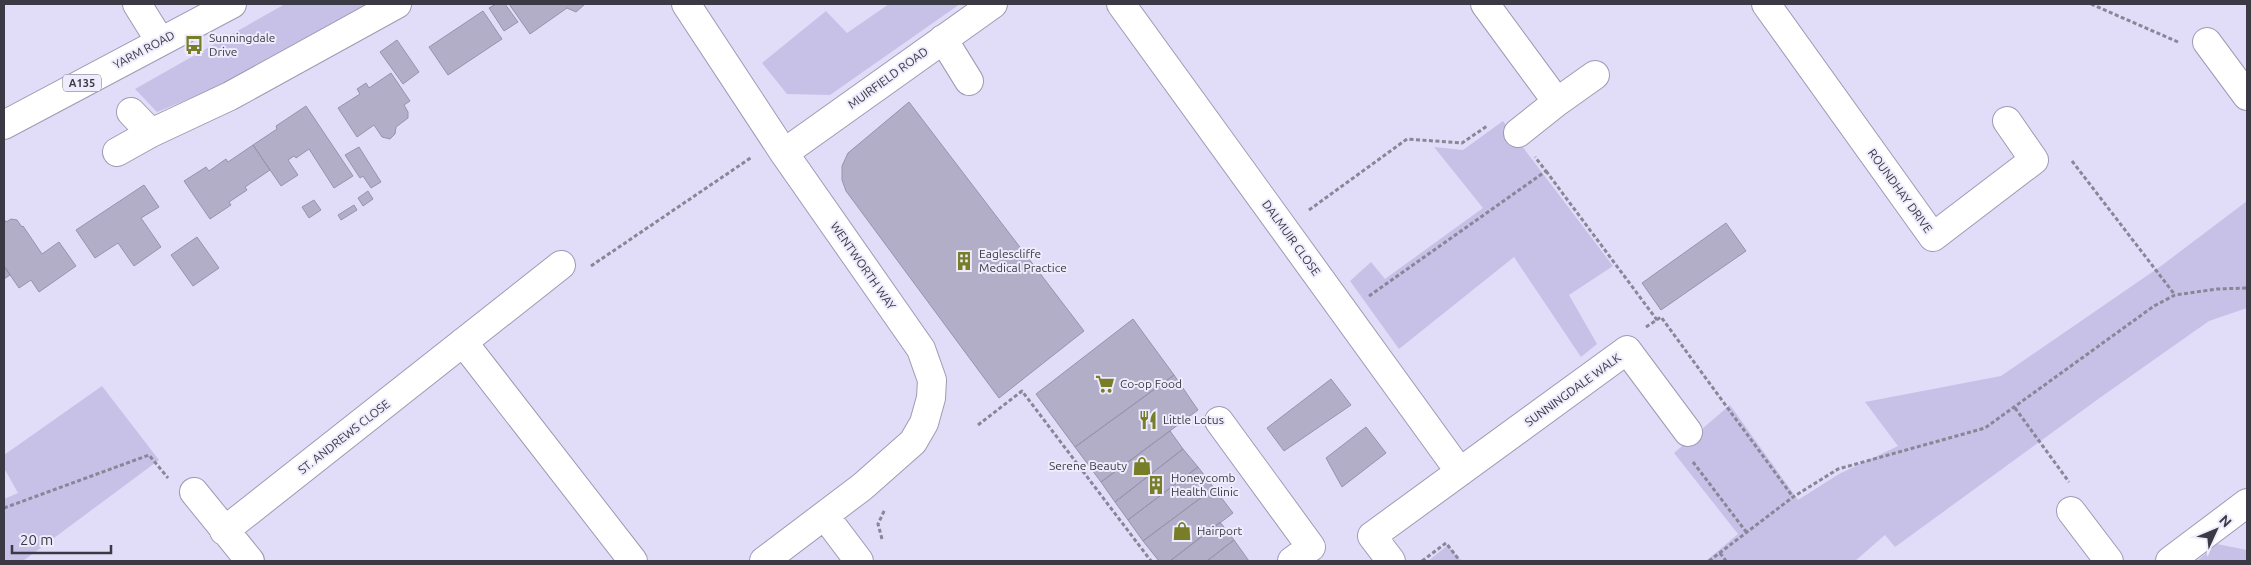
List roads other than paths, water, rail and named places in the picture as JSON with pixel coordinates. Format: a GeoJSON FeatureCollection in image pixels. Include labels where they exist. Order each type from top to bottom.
{"type":"FeatureCollection","features":[{"type":"Feature","properties":{"kind":"street"},"geometry":{"type":"LineString","coordinates":[[137,4],[160,41]]}},
{"type":"Feature","properties":{"kind":"street","name":"YARM ROAD"},"geometry":{"type":"LineString","coordinates":[[4,125],[232,4]]}},
{"type":"Feature","properties":{"kind":"street"},"geometry":{"type":"LineString","coordinates":[[117,152],[150,133],[230,96],[398,4]]}},
{"type":"Feature","properties":{"kind":"street","name":"WENTWORTH WAY"},"geometry":{"type":"LineString","coordinates":[[686,4],[784,153],[921,349],[932,380],[928,413],[913,442],[825,516],[764,561]]}},
{"type":"Feature","properties":{"kind":"street","name":"MUIRFIELD ROAD"},"geometry":{"type":"LineString","coordinates":[[784,153],[993,4]]}},
{"type":"Feature","properties":{"kind":"street","name":"DALMUIR CLOSE"},"geometry":{"type":"LineString","coordinates":[[1122,4],[1460,472]]}},
{"type":"Feature","properties":{"kind":"street"},"geometry":{"type":"LineString","coordinates":[[1485,4],[1557,102]]}},
{"type":"Feature","properties":{"kind":"street","name":"ROUNDHAY DRIVE"},"geometry":{"type":"LineString","coordinates":[[1766,4],[1933,237],[2034,160],[2008,121]]}},
{"type":"Feature","properties":{"kind":"street"},"geometry":{"type":"LineString","coordinates":[[943,39],[969,81]]}},
{"type":"Feature","properties":{"kind":"street"},"geometry":{"type":"LineString","coordinates":[[2196,43],[2239,68],[2247,96]]}},
{"type":"Feature","properties":{"kind":"street"},"geometry":{"type":"LineString","coordinates":[[1518,133],[1595,75]]}},
{"type":"Feature","properties":{"kind":"street"},"geometry":{"type":"LineString","coordinates":[[130,112],[150,133]]}},
{"type":"Feature","properties":{"kind":"street","name":"ST. ANDREWS CLOSE"},"geometry":{"type":"LineString","coordinates":[[224,531],[561,265]]}},
{"type":"Feature","properties":{"kind":"street"},"geometry":{"type":"LineString","coordinates":[[464,342],[633,561]]}},
{"type":"Feature","properties":{"kind":"street","name":"SUNNINGDALE WALK"},"geometry":{"type":"LineString","coordinates":[[1391,561],[1372,536],[1627,350],[1688,432]]}},
{"type":"Feature","properties":{"kind":"street"},"geometry":{"type":"LineString","coordinates":[[1219,421],[1311,547],[1292,561]]}},
{"type":"Feature","properties":{"kind":"street"},"geometry":{"type":"LineString","coordinates":[[194,492],[250,561]]}},
{"type":"Feature","properties":{"kind":"street"},"geometry":{"type":"LineString","coordinates":[[2071,498],[2109,561]]}},
{"type":"Feature","properties":{"kind":"street"},"geometry":{"type":"LineString","coordinates":[[825,516],[859,561]]}},
{"type":"Feature","properties":{"kind":"street"},"geometry":{"type":"LineString","coordinates":[[2170,561],[2243,516]]}},
{"type":"Feature","properties":{"kind":"place","name":"Sunningdale Drive"},"geometry":{"type":"Point","coordinates":[194,45]}},
{"type":"Feature","properties":{"kind":"place","name":"Eaglescliffe Medical Practice"},"geometry":{"type":"Point","coordinates":[964,261]}},
{"type":"Feature","properties":{"kind":"place","name":"Co-op Food"},"geometry":{"type":"Point","coordinates":[1105,384]}},
{"type":"Feature","properties":{"kind":"place","name":"Little Lotus"},"geometry":{"type":"Point","coordinates":[1148,420]}},
{"type":"Feature","properties":{"kind":"place","name":"Serene Beauty"},"geometry":{"type":"Point","coordinates":[1142,466]}},
{"type":"Feature","properties":{"kind":"place","name":"Honeycomb Health Clinic"},"geometry":{"type":"Point","coordinates":[1156,485]}},
{"type":"Feature","properties":{"kind":"place","name":"Hairport"},"geometry":{"type":"Point","coordinates":[1182,531]}}]}
